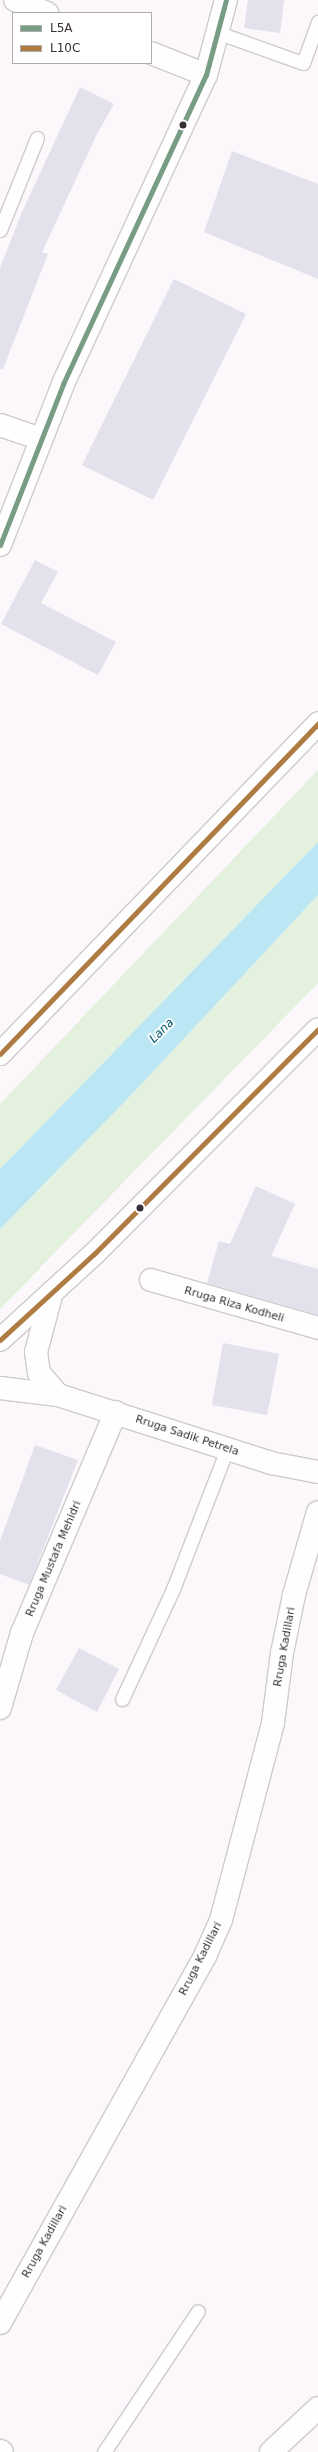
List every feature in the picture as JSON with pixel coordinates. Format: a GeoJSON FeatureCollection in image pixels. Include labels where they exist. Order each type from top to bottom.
{"type":"FeatureCollection","features":[{"type":"Feature","properties":{"kind":"main road"},"geometry":{"type":"LineString","coordinates":[[15,0],[45,12]]}},
{"type":"Feature","properties":{"kind":"main road"},"geometry":{"type":"LineString","coordinates":[[0,545],[63,384],[206,76],[219,33],[226,0]]}},
{"type":"Feature","properties":{"kind":"main road"},"geometry":{"type":"LineString","coordinates":[[152,53],[206,76]]}},
{"type":"Feature","properties":{"kind":"main road"},"geometry":{"type":"LineString","coordinates":[[0,425],[41,439]]}},
{"type":"Feature","properties":{"kind":"main road"},"geometry":{"type":"LineString","coordinates":[[0,1054],[318,724]]}},
{"type":"Feature","properties":{"kind":"main road"},"geometry":{"type":"LineString","coordinates":[[0,1340],[94,1254],[318,1029]]}},
{"type":"Feature","properties":{"kind":"main road","name":"Rruga Riza Kodheli"},"geometry":{"type":"LineString","coordinates":[[151,1280],[318,1328]]}},
{"type":"Feature","properties":{"kind":"main road"},"geometry":{"type":"LineString","coordinates":[[52,1292],[36,1352],[40,1373],[58,1395]]}},
{"type":"Feature","properties":{"kind":"main road","name":"Rruga Sadik Petrela"},"geometry":{"type":"LineString","coordinates":[[0,1388],[58,1395],[116,1412],[271,1463],[318,1472]]}},
{"type":"Feature","properties":{"kind":"main road","name":"Rruga Mustafa Mehidri"},"geometry":{"type":"LineString","coordinates":[[0,1708],[22,1634],[116,1412]]}},
{"type":"Feature","properties":{"kind":"main road","name":"Rruga Kadillari"},"geometry":{"type":"LineString","coordinates":[[0,2322],[205,1956],[221,1920],[271,1729],[282,1653],[294,1595],[318,1512]]}},
{"type":"Feature","properties":{"kind":"main road"},"geometry":{"type":"LineString","coordinates":[[271,2452],[318,2408]]}},
{"type":"Feature","properties":{"kind":"lane"},"geometry":{"type":"LineString","coordinates":[[219,33],[303,63],[318,22]]}},
{"type":"Feature","properties":{"kind":"lane"},"geometry":{"type":"LineString","coordinates":[[0,230],[37,138]]}},
{"type":"Feature","properties":{"kind":"lane"},"geometry":{"type":"LineString","coordinates":[[122,1699],[173,1589],[227,1449]]}},
{"type":"Feature","properties":{"kind":"lane"},"geometry":{"type":"LineString","coordinates":[[104,2452],[198,2311]]}},
{"type":"Feature","properties":{"kind":"green space"},"geometry":{"type":"Polygon","coordinates":[[[318,770],[318,842],[0,1169],[0,1104],[318,770]]]}},
{"type":"Feature","properties":{"kind":"green space"},"geometry":{"type":"Polygon","coordinates":[[[318,895],[318,983],[0,1309],[0,1229],[134,1092],[318,895]]]}},
{"type":"Feature","properties":{"kind":"water","name":"Lana"},"geometry":{"type":"Polygon","coordinates":[[[318,842],[318,895],[134,1092],[0,1229],[0,1169],[318,842]]]}},
{"type":"Feature","properties":{"kind":"building"},"geometry":{"type":"Polygon","coordinates":[[[248,0],[284,0],[280,33],[244,28],[248,0]]]}},
{"type":"Feature","properties":{"kind":"building"},"geometry":{"type":"Polygon","coordinates":[[[80,87],[114,104],[97,134],[42,252],[48,254],[3,369],[0,369],[0,268],[22,212],[80,87]]]}},
{"type":"Feature","properties":{"kind":"building"},"geometry":{"type":"Polygon","coordinates":[[[232,151],[318,184],[318,279],[204,232],[232,151]]]}},
{"type":"Feature","properties":{"kind":"building"},"geometry":{"type":"Polygon","coordinates":[[[174,279],[246,314],[153,500],[82,465],[174,279]]]}},
{"type":"Feature","properties":{"kind":"building"},"geometry":{"type":"Polygon","coordinates":[[[35,560],[58,572],[41,603],[116,642],[98,675],[1,624],[35,560]]]}},
{"type":"Feature","properties":{"kind":"building"},"geometry":{"type":"Polygon","coordinates":[[[256,1186],[295,1204],[271,1256],[318,1269],[318,1315],[207,1283],[219,1241],[230,1244],[256,1186]]]}},
{"type":"Feature","properties":{"kind":"building"},"geometry":{"type":"Polygon","coordinates":[[[223,1343],[279,1354],[267,1415],[212,1405],[223,1343]]]}},
{"type":"Feature","properties":{"kind":"building"},"geometry":{"type":"Polygon","coordinates":[[[35,1445],[78,1460],[29,1585],[0,1574],[0,1541],[35,1445]]]}},
{"type":"Feature","properties":{"kind":"building"},"geometry":{"type":"Polygon","coordinates":[[[79,1648],[119,1669],[97,1712],[56,1690],[79,1648]]]}},
{"type":"Feature","properties":{"kind":"transit line","name":"L5A"},"geometry":{"type":"LineString","coordinates":[[0,545],[63,384],[206,75],[226,0]]}},
{"type":"Feature","properties":{"kind":"transit line","name":"L10C"},"geometry":{"type":"LineString","coordinates":[[0,1054],[318,723]]}},
{"type":"Feature","properties":{"kind":"transit line","name":"L10C"},"geometry":{"type":"LineString","coordinates":[[0,1340],[94,1254],[318,1029]]}}]}
